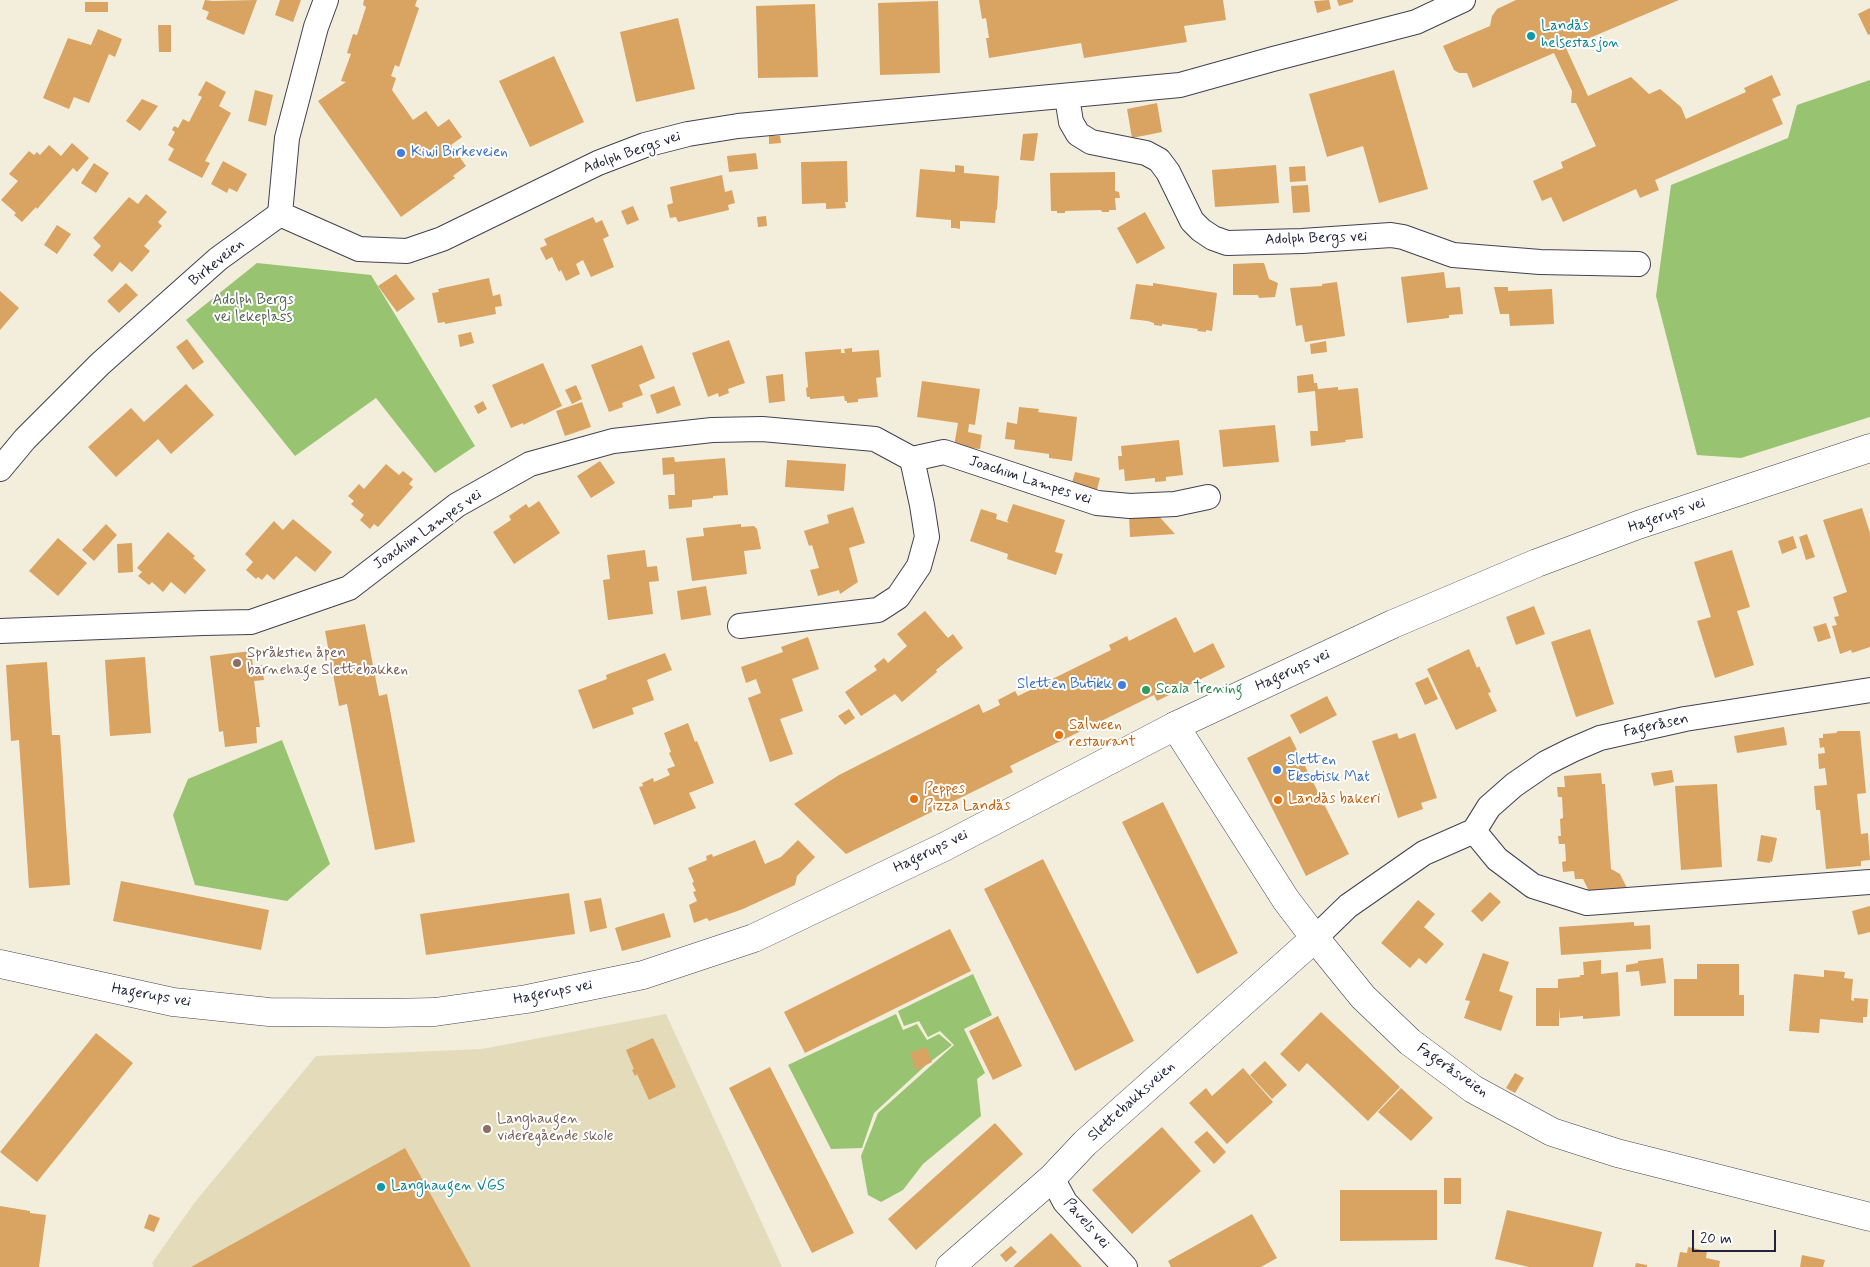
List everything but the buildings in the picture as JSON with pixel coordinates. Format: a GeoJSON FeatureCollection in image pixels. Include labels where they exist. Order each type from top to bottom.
{"type":"FeatureCollection","features":[{"type":"Feature","properties":{"kind":"main road","name":"Hagerups vei"},"geometry":{"type":"LineString","coordinates":[[0,964],[173,1002],[269,1012],[436,1012],[527,999],[643,975],[754,938],[944,847],[1175,726],[1393,624],[1537,562],[1638,525],[1870,448]]}},
{"type":"Feature","properties":{"kind":"main road","name":"Fageråsveien"},"geometry":{"type":"LineString","coordinates":[[1175,726],[1286,900],[1314,938],[1363,997],[1410,1042],[1473,1089],[1552,1132],[1617,1153],[1870,1217]]}},
{"type":"Feature","properties":{"kind":"main road","name":"Slettebakksveien"},"geometry":{"type":"LineString","coordinates":[[950,1267],[1052,1178],[1086,1143],[1314,938]]}},
{"type":"Feature","properties":{"kind":"street"},"geometry":{"type":"LineString","coordinates":[[280,214],[287,138],[316,27],[326,0]]}},
{"type":"Feature","properties":{"kind":"street","name":"Adolph Bergs vei"},"geometry":{"type":"LineString","coordinates":[[280,214],[359,249],[406,251],[442,240],[598,163],[645,145],[688,134],[738,126],[1180,86],[1273,58],[1416,22],[1463,0]]}},
{"type":"Feature","properties":{"kind":"street","name":"Adolph Bergs vei"},"geometry":{"type":"LineString","coordinates":[[1067,97],[1071,122],[1078,134],[1091,142],[1146,153],[1159,160],[1168,172],[1192,221],[1213,238],[1227,243],[1302,241],[1390,235],[1403,237],[1453,255],[1540,262],[1638,264]]}},
{"type":"Feature","properties":{"kind":"street","name":"Birkeveien"},"geometry":{"type":"LineString","coordinates":[[0,469],[25,439],[100,364],[218,259],[280,214]]}},
{"type":"Feature","properties":{"kind":"street","name":"Joachim Lampes vei"},"geometry":{"type":"LineString","coordinates":[[0,631],[251,622],[349,588],[457,505],[530,464],[613,441],[712,430],[762,429],[875,439],[912,459],[944,452],[1097,503],[1130,506],[1175,504],[1208,497]]}},
{"type":"Feature","properties":{"kind":"street"},"geometry":{"type":"LineString","coordinates":[[740,626],[878,610],[898,597],[919,566],[926,537],[922,505],[912,459]]}},
{"type":"Feature","properties":{"kind":"street","name":"Fageråsen"},"geometry":{"type":"LineString","coordinates":[[1474,831],[1488,806],[1514,785],[1546,762],[1600,738],[1685,719],[1870,690]]}},
{"type":"Feature","properties":{"kind":"street"},"geometry":{"type":"LineString","coordinates":[[1314,938],[1348,906],[1424,853],[1474,831],[1497,859],[1533,886],[1587,903],[1870,882]]}},
{"type":"Feature","properties":{"kind":"street","name":"Pavels vei"},"geometry":{"type":"LineString","coordinates":[[1052,1178],[1065,1202],[1125,1267]]}},
{"type":"Feature","properties":{"kind":"shaded area","name":"Langhaugen videregående skole"},"geometry":{"type":"Polygon","coordinates":[[[666,1014],[782,1267],[154,1267],[152,1263],[195,1202],[316,1056],[482,1049],[666,1014]]]}},
{"type":"Feature","properties":{"kind":"green space"},"geometry":{"type":"Polygon","coordinates":[[[1870,80],[1870,417],[1741,458],[1697,455],[1656,296],[1671,185],[1788,138],[1797,105],[1870,80]]]}},
{"type":"Feature","properties":{"kind":"green space","name":"Adolph Bergs vei lekeplass"},"geometry":{"type":"Polygon","coordinates":[[[257,263],[371,275],[475,446],[435,473],[376,398],[295,456],[186,320],[257,263]]]}},
{"type":"Feature","properties":{"kind":"green space"},"geometry":{"type":"Polygon","coordinates":[[[282,740],[330,864],[287,901],[195,885],[173,815],[188,779],[282,740]]]}},
{"type":"Feature","properties":{"kind":"green space"},"geometry":{"type":"Polygon","coordinates":[[[973,974],[992,1015],[964,1029],[985,1073],[977,1079],[981,1116],[923,1164],[903,1190],[881,1202],[868,1195],[861,1156],[878,1113],[954,1045],[940,1031],[928,1037],[919,1021],[904,1026],[898,1011],[973,974]]]}},
{"type":"Feature","properties":{"kind":"green space"},"geometry":{"type":"Polygon","coordinates":[[[896,1014],[903,1030],[917,1024],[927,1040],[939,1034],[952,1045],[925,1066],[874,1113],[862,1148],[831,1149],[788,1065],[896,1014]]]}},
{"type":"Feature","properties":{"kind":"place","name":"Landås helsestasjon"},"geometry":{"type":"Point","coordinates":[1531,36]}},
{"type":"Feature","properties":{"kind":"place","name":"Kiwi Birkeveien"},"geometry":{"type":"Point","coordinates":[401,153]}},
{"type":"Feature","properties":{"kind":"place","name":"Språkstien åpen barnehage Slettebakken"},"geometry":{"type":"Point","coordinates":[237,663]}},
{"type":"Feature","properties":{"kind":"place","name":"Sletten Butikk"},"geometry":{"type":"Point","coordinates":[1122,685]}},
{"type":"Feature","properties":{"kind":"place","name":"Scala Trening"},"geometry":{"type":"Point","coordinates":[1146,690]}},
{"type":"Feature","properties":{"kind":"place","name":"Salween restaurant"},"geometry":{"type":"Point","coordinates":[1059,735]}},
{"type":"Feature","properties":{"kind":"place","name":"Sletten Eksotisk Mat"},"geometry":{"type":"Point","coordinates":[1277,770]}},
{"type":"Feature","properties":{"kind":"place","name":"Peppes Pizza Landås"},"geometry":{"type":"Point","coordinates":[914,799]}},
{"type":"Feature","properties":{"kind":"place","name":"Landås bakeri"},"geometry":{"type":"Point","coordinates":[1278,800]}},
{"type":"Feature","properties":{"kind":"place","name":"Langhaugen videregående skole"},"geometry":{"type":"Point","coordinates":[487,1129]}},
{"type":"Feature","properties":{"kind":"place","name":"Langhaugen VGS"},"geometry":{"type":"Point","coordinates":[381,1187]}}]}
